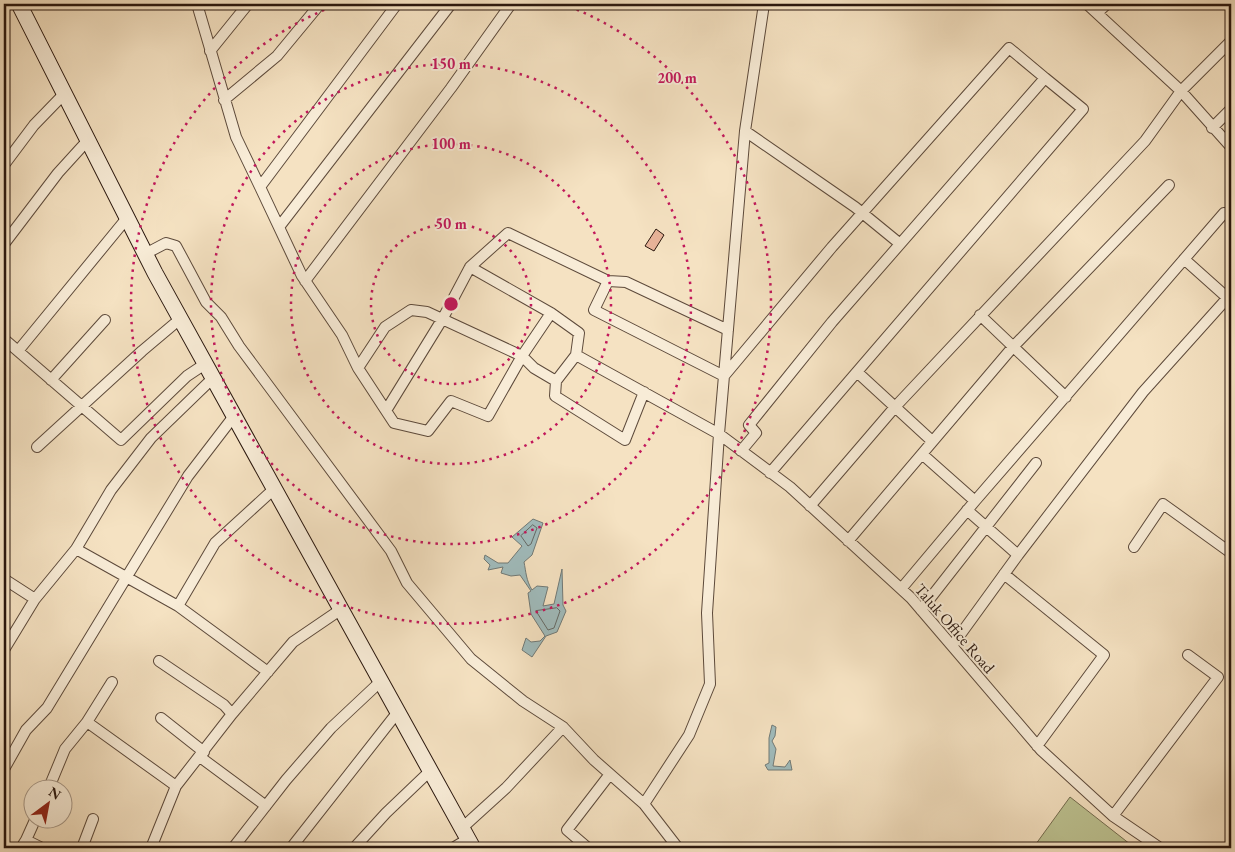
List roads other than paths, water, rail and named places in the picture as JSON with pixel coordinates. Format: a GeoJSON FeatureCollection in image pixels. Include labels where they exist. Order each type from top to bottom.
{"type":"FeatureCollection","features":[{"type":"Feature","properties":{"kind":"main road"},"geometry":{"type":"LineString","coordinates":[[19,4],[145,254],[467,838]]}},
{"type":"Feature","properties":{"kind":"street"},"geometry":{"type":"LineString","coordinates":[[197,4],[236,137],[305,281],[342,335],[358,368],[388,409],[394,423],[428,431],[451,401],[488,416],[522,356],[551,313]]}},
{"type":"Feature","properties":{"kind":"street"},"geometry":{"type":"LineString","coordinates":[[210,51],[248,4]]}},
{"type":"Feature","properties":{"kind":"street"},"geometry":{"type":"LineString","coordinates":[[224,100],[277,56],[320,4]]}},
{"type":"Feature","properties":{"kind":"street"},"geometry":{"type":"LineString","coordinates":[[260,187],[397,4]]}},
{"type":"Feature","properties":{"kind":"street"},"geometry":{"type":"LineString","coordinates":[[279,227],[451,4]]}},
{"type":"Feature","properties":{"kind":"street"},"geometry":{"type":"LineString","coordinates":[[305,281],[451,88],[511,4]]}},
{"type":"Feature","properties":{"kind":"street"},"geometry":{"type":"LineString","coordinates":[[644,804],[689,735],[710,684],[707,613],[719,434],[745,131],[764,4]]}},
{"type":"Feature","properties":{"kind":"street"},"geometry":{"type":"LineString","coordinates":[[1087,4],[1098,12],[1108,24],[1181,91],[1212,128],[1231,147]]}},
{"type":"Feature","properties":{"kind":"street"},"geometry":{"type":"LineString","coordinates":[[1098,12],[1107,4]]}},
{"type":"Feature","properties":{"kind":"street"},"geometry":{"type":"LineString","coordinates":[[810,506],[895,407],[1146,141],[1181,91],[1231,41]]}},
{"type":"Feature","properties":{"kind":"street"},"geometry":{"type":"LineString","coordinates":[[724,376],[862,212],[1009,48],[1083,110],[770,473]]}},
{"type":"Feature","properties":{"kind":"street"},"geometry":{"type":"LineString","coordinates":[[741,451],[756,433],[749,425],[832,322],[1045,78]]}},
{"type":"Feature","properties":{"kind":"street"},"geometry":{"type":"LineString","coordinates":[[4,165],[34,125],[64,93]]}},
{"type":"Feature","properties":{"kind":"street"},"geometry":{"type":"LineString","coordinates":[[1212,128],[1231,109]]}},
{"type":"Feature","properties":{"kind":"street"},"geometry":{"type":"LineString","coordinates":[[745,131],[862,212],[899,243]]}},
{"type":"Feature","properties":{"kind":"street"},"geometry":{"type":"LineString","coordinates":[[4,244],[58,173],[88,140]]}},
{"type":"Feature","properties":{"kind":"street"},"geometry":{"type":"LineString","coordinates":[[848,541],[1012,348],[1169,185]]}},
{"type":"Feature","properties":{"kind":"street"},"geometry":{"type":"LineString","coordinates":[[901,589],[1224,213]]}},
{"type":"Feature","properties":{"kind":"street"},"geometry":{"type":"LineString","coordinates":[[18,351],[127,218]]}},
{"type":"Feature","properties":{"kind":"street"},"geometry":{"type":"LineString","coordinates":[[388,409],[443,318],[470,267],[508,233],[608,281],[626,282],[728,330]]}},
{"type":"Feature","properties":{"kind":"street"},"geometry":{"type":"LineString","coordinates":[[145,254],[166,243],[176,246],[206,302],[221,317],[238,346],[272,388],[304,435],[391,551],[407,583],[471,659],[523,701],[563,728],[644,804],[674,847]]}},
{"type":"Feature","properties":{"kind":"street"},"geometry":{"type":"LineString","coordinates":[[952,646],[1018,555],[1143,392],[1230,298],[1184,259]]}},
{"type":"Feature","properties":{"kind":"street"},"geometry":{"type":"LineString","coordinates":[[470,267],[551,313],[579,332],[576,355],[556,381],[555,396],[625,440],[644,392]]}},
{"type":"Feature","properties":{"kind":"street"},"geometry":{"type":"LineString","coordinates":[[608,281],[594,310],[724,376]]}},
{"type":"Feature","properties":{"kind":"street"},"geometry":{"type":"LineString","coordinates":[[358,368],[385,327],[411,310],[443,318],[522,356],[534,368],[556,381]]}},
{"type":"Feature","properties":{"kind":"street"},"geometry":{"type":"LineString","coordinates":[[980,315],[1012,348],[1066,397]]}},
{"type":"Feature","properties":{"kind":"street"},"geometry":{"type":"LineString","coordinates":[[37,447],[180,319]]}},
{"type":"Feature","properties":{"kind":"street"},"geometry":{"type":"LineString","coordinates":[[51,380],[105,320]]}},
{"type":"Feature","properties":{"kind":"street"},"geometry":{"type":"LineString","coordinates":[[4,340],[121,440],[187,376],[205,364]]}},
{"type":"Feature","properties":{"kind":"street","name":"Taluk Office Road"},"geometry":{"type":"LineString","coordinates":[[576,355],[719,434],[810,506],[901,589],[921,610],[1037,746],[1113,816],[1160,848]]}},
{"type":"Feature","properties":{"kind":"street"},"geometry":{"type":"LineString","coordinates":[[857,372],[932,442]]}},
{"type":"Feature","properties":{"kind":"street"},"geometry":{"type":"LineString","coordinates":[[4,650],[35,599],[76,549],[111,490],[151,438],[212,378]]}},
{"type":"Feature","properties":{"kind":"street"},"geometry":{"type":"LineString","coordinates":[[4,769],[26,730],[47,708],[188,476],[234,416]]}},
{"type":"Feature","properties":{"kind":"street"},"geometry":{"type":"LineString","coordinates":[[922,454],[975,501]]}},
{"type":"Feature","properties":{"kind":"street"},"geometry":{"type":"LineString","coordinates":[[921,610],[1036,463]]}},
{"type":"Feature","properties":{"kind":"street"},"geometry":{"type":"LineString","coordinates":[[178,606],[215,543],[274,489]]}},
{"type":"Feature","properties":{"kind":"street"},"geometry":{"type":"LineString","coordinates":[[1134,547],[1163,504],[1231,553]]}},
{"type":"Feature","properties":{"kind":"street"},"geometry":{"type":"LineString","coordinates":[[967,510],[1018,555]]}},
{"type":"Feature","properties":{"kind":"street"},"geometry":{"type":"LineString","coordinates":[[76,549],[126,579],[178,606],[268,672]]}},
{"type":"Feature","properties":{"kind":"street"},"geometry":{"type":"LineString","coordinates":[[1004,574],[1104,655],[1037,746]]}},
{"type":"Feature","properties":{"kind":"street"},"geometry":{"type":"LineString","coordinates":[[4,579],[35,599]]}},
{"type":"Feature","properties":{"kind":"street"},"geometry":{"type":"LineString","coordinates":[[151,848],[176,786],[232,714],[293,642],[340,610]]}},
{"type":"Feature","properties":{"kind":"street"},"geometry":{"type":"LineString","coordinates":[[1113,816],[1218,677],[1188,655]]}},
{"type":"Feature","properties":{"kind":"street"},"geometry":{"type":"LineString","coordinates":[[159,661],[224,705],[232,714]]}},
{"type":"Feature","properties":{"kind":"street"},"geometry":{"type":"LineString","coordinates":[[52,780],[65,749],[87,722],[112,682]]}},
{"type":"Feature","properties":{"kind":"street"},"geometry":{"type":"LineString","coordinates":[[233,848],[331,728],[380,682]]}},
{"type":"Feature","properties":{"kind":"street"},"geometry":{"type":"LineString","coordinates":[[290,848],[397,713]]}},
{"type":"Feature","properties":{"kind":"street"},"geometry":{"type":"LineString","coordinates":[[161,718],[266,806]]}},
{"type":"Feature","properties":{"kind":"street"},"geometry":{"type":"LineString","coordinates":[[87,722],[176,786]]}},
{"type":"Feature","properties":{"kind":"street"},"geometry":{"type":"LineString","coordinates":[[453,848],[467,838],[506,788],[563,728]]}},
{"type":"Feature","properties":{"kind":"street"},"geometry":{"type":"LineString","coordinates":[[354,848],[386,813],[430,771]]}},
{"type":"Feature","properties":{"kind":"street"},"geometry":{"type":"LineString","coordinates":[[588,848],[567,830],[610,774]]}},
{"type":"Feature","properties":{"kind":"street"},"geometry":{"type":"LineString","coordinates":[[82,848],[92,820]]}},
{"type":"Feature","properties":{"kind":"street"},"geometry":{"type":"LineString","coordinates":[[30,830],[24,844],[42,848]]}},
{"type":"Feature","properties":{"kind":"water"},"geometry":{"type":"Polygon","coordinates":[[[533,519],[543,523],[532,555],[524,562],[528,583],[532,590],[537,586],[548,587],[543,606],[554,604],[562,569],[563,605],[566,611],[557,632],[546,636],[532,657],[522,650],[526,638],[531,642],[540,641],[545,636],[531,614],[528,593],[531,591],[520,575],[511,576],[501,573],[503,567],[488,570],[490,565],[484,559],[485,555],[498,563],[508,563],[522,546],[512,537],[533,519]]]}},
{"type":"Feature","properties":{"kind":"water"},"geometry":{"type":"Polygon","coordinates":[[[772,725],[776,727],[775,736],[772,741],[776,749],[773,766],[785,767],[790,760],[792,770],[768,770],[765,765],[769,763],[769,738],[772,725]]]}}]}
